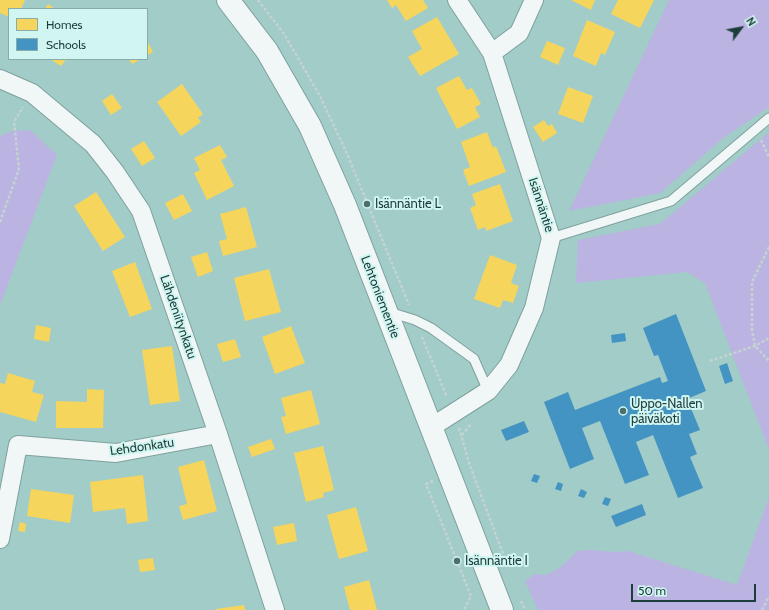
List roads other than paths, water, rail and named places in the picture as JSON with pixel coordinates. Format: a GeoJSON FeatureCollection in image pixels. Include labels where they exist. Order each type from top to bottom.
{"type":"FeatureCollection","features":[{"type":"Feature","properties":{"kind":"main road","name":"Lehtoniementie"},"geometry":{"type":"LineString","coordinates":[[228,0],[267,51],[310,126],[345,205],[430,428],[502,610]]}},
{"type":"Feature","properties":{"kind":"street","name":"Isännäntie"},"geometry":{"type":"LineString","coordinates":[[430,428],[488,391],[509,365],[534,308],[551,238],[492,54],[457,0]]}},
{"type":"Feature","properties":{"kind":"street"},"geometry":{"type":"LineString","coordinates":[[492,54],[519,34],[534,0]]}},
{"type":"Feature","properties":{"kind":"street","name":"Lähdeniitynkatu"},"geometry":{"type":"LineString","coordinates":[[0,78],[32,93],[93,144],[115,172],[141,211],[218,434],[275,610]]}},
{"type":"Feature","properties":{"kind":"street","name":"Lehdonkatu"},"geometry":{"type":"LineString","coordinates":[[0,539],[18,445],[116,453],[218,434]]}},
{"type":"Feature","properties":{"kind":"lane"},"geometry":{"type":"LineString","coordinates":[[551,238],[671,201],[769,118]]}},
{"type":"Feature","properties":{"kind":"lane"},"geometry":{"type":"LineString","coordinates":[[386,311],[415,320],[431,328],[474,359],[488,391]]}},
{"type":"Feature","properties":{"kind":"place","name":"Isännäntie L"},"geometry":{"type":"Point","coordinates":[367,204]}},
{"type":"Feature","properties":{"kind":"place","name":"Uppo-Nallen päiväkoti"},"geometry":{"type":"Point","coordinates":[623,411]}},
{"type":"Feature","properties":{"kind":"place","name":"Isännäntie I"},"geometry":{"type":"Point","coordinates":[457,561]}}]}
